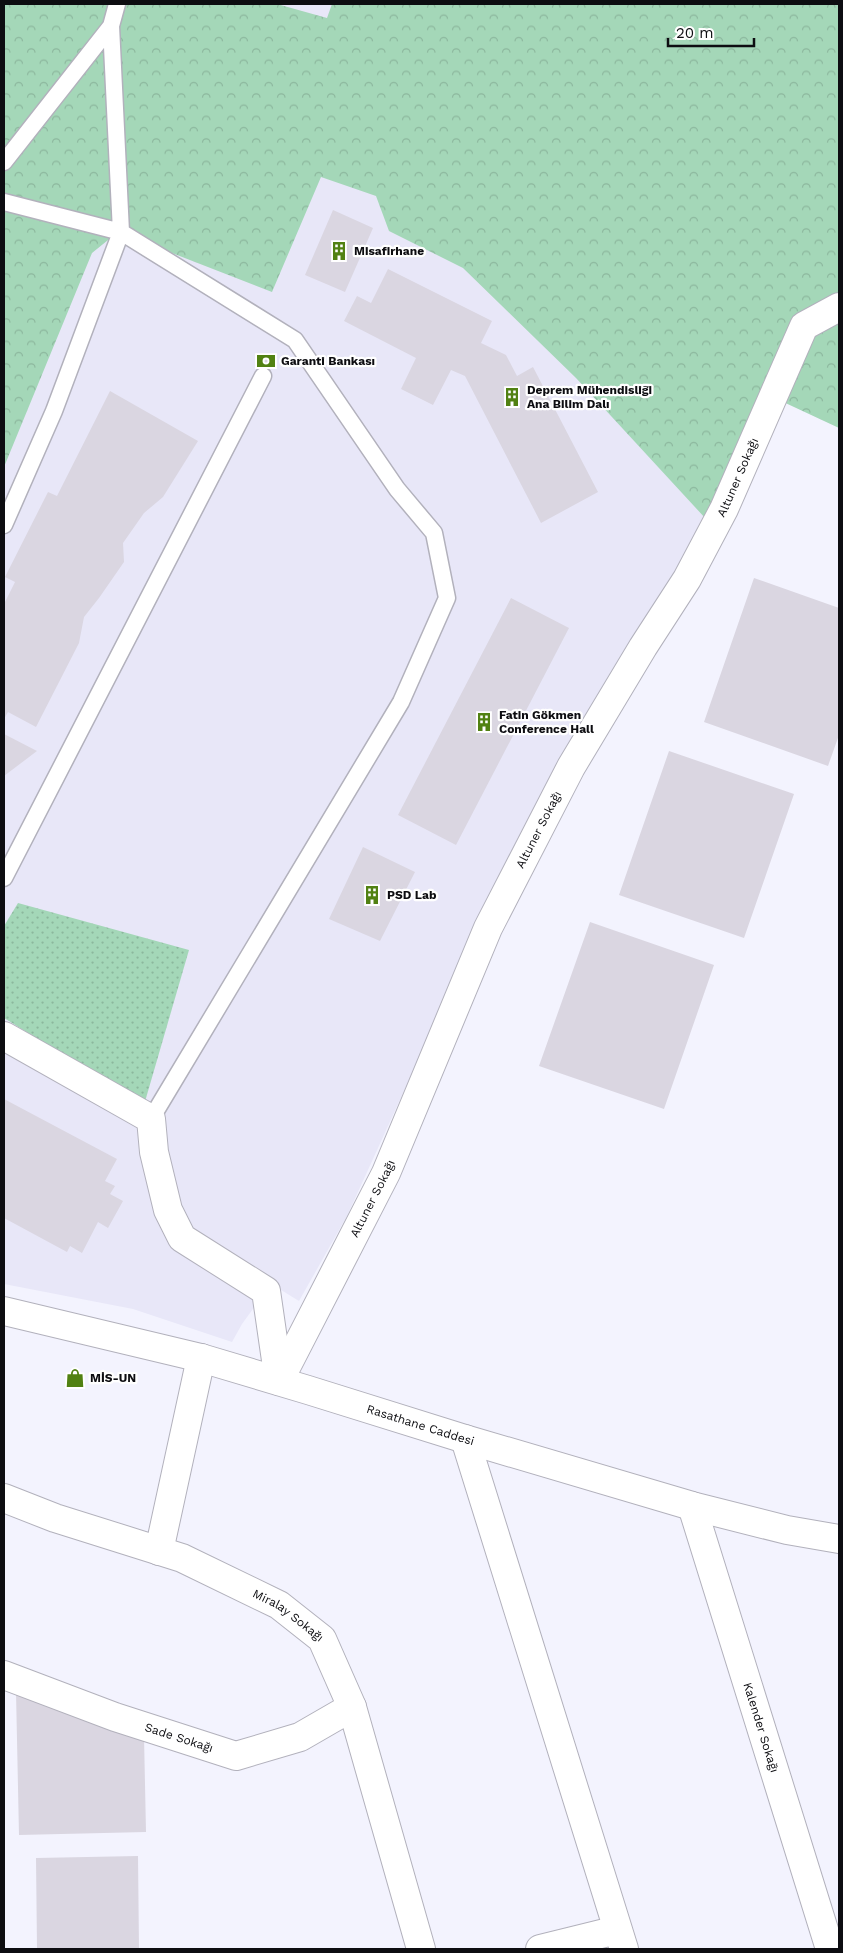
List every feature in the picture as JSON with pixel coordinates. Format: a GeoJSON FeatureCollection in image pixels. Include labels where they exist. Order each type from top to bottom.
{"type":"FeatureCollection","features":[{"type":"Feature","properties":{"kind":"street","name":"Altuner Sokağı"},"geometry":{"type":"LineString","coordinates":[[279,1381],[386,1173],[488,928],[571,766],[643,647],[687,579],[724,509],[804,326],[839,307]]}},
{"type":"Feature","properties":{"kind":"street"},"geometry":{"type":"LineString","coordinates":[[4,1036],[151,1119],[154,1152],[168,1210],[182,1238],[266,1291],[279,1381]]}},
{"type":"Feature","properties":{"kind":"street","name":"Rasathane Caddesi"},"geometry":{"type":"LineString","coordinates":[[4,1311],[201,1358],[464,1440],[692,1506],[787,1530],[839,1539]]}},
{"type":"Feature","properties":{"kind":"street"},"geometry":{"type":"LineString","coordinates":[[159,1551],[201,1358]]}},
{"type":"Feature","properties":{"kind":"street"},"geometry":{"type":"LineString","coordinates":[[464,1440],[621,1940],[540,1949]]}},
{"type":"Feature","properties":{"kind":"street","name":"Miralay Sokağı"},"geometry":{"type":"LineString","coordinates":[[4,1498],[55,1518],[182,1558],[279,1605],[322,1638],[352,1707],[421,1949]]}},
{"type":"Feature","properties":{"kind":"street","name":"Kalender Sokağı"},"geometry":{"type":"LineString","coordinates":[[692,1506],[830,1949]]}},
{"type":"Feature","properties":{"kind":"street","name":"Sade Sokağı"},"geometry":{"type":"LineString","coordinates":[[4,1675],[116,1717],[236,1756],[300,1737],[352,1707]]}},
{"type":"Feature","properties":{"kind":"lane"},"geometry":{"type":"LineString","coordinates":[[4,525],[54,411],[121,232],[111,26],[117,4]]}},
{"type":"Feature","properties":{"kind":"lane"},"geometry":{"type":"LineString","coordinates":[[4,162],[111,26]]}},
{"type":"Feature","properties":{"kind":"lane"},"geometry":{"type":"LineString","coordinates":[[4,202],[121,232],[294,340],[397,489],[434,533],[447,598],[401,702],[151,1119]]}},
{"type":"Feature","properties":{"kind":"lane"},"geometry":{"type":"LineString","coordinates":[[4,878],[263,376]]}},
{"type":"Feature","properties":{"kind":"shaded area"},"geometry":{"type":"Polygon","coordinates":[[[4,4],[839,4],[706,519],[511,856],[347,1216],[299,1301],[273,1285],[266,1291],[242,1324],[232,1342],[133,1309],[4,1284],[4,4]]]}},
{"type":"Feature","properties":{"kind":"green space"},"geometry":{"type":"Polygon","coordinates":[[[4,4],[277,4],[327,18],[332,4],[839,4],[839,428],[764,393],[706,519],[576,378],[463,268],[389,231],[376,196],[321,177],[272,292],[118,232],[92,253],[4,467],[4,4]]]}},
{"type":"Feature","properties":{"kind":"green space"},"geometry":{"type":"Polygon","coordinates":[[[18,903],[189,950],[144,1105],[4,1018],[4,926],[18,903]]]}},
{"type":"Feature","properties":{"kind":"building","name":"Misafirhane"},"geometry":{"type":"Polygon","coordinates":[[[333,210],[373,228],[345,292],[305,275],[333,210]]]}},
{"type":"Feature","properties":{"kind":"building","name":"Deprem Mühendisliği Ana Bilim Dalı"},"geometry":{"type":"Polygon","coordinates":[[[388,269],[492,321],[481,343],[506,355],[517,376],[533,367],[598,492],[541,523],[465,376],[451,370],[433,405],[401,389],[416,358],[344,321],[357,296],[371,303],[388,269]]]}},
{"type":"Feature","properties":{"kind":"building","name":"Garanti Bankası"},"geometry":{"type":"Polygon","coordinates":[[[266,355],[271,356],[266,367],[261,365],[266,355]]]}},
{"type":"Feature","properties":{"kind":"building"},"geometry":{"type":"Polygon","coordinates":[[[110,391],[198,441],[163,497],[144,513],[123,543],[124,562],[84,617],[79,643],[36,727],[8,712],[4,719],[4,604],[15,582],[5,577],[48,492],[57,496],[110,391]]]}},
{"type":"Feature","properties":{"kind":"building"},"geometry":{"type":"Polygon","coordinates":[[[754,578],[839,608],[839,735],[828,766],[704,722],[754,578]]]}},
{"type":"Feature","properties":{"kind":"building","name":"Fatin Gökmen Conference Hall"},"geometry":{"type":"Polygon","coordinates":[[[511,598],[569,628],[456,845],[398,815],[511,598]]]}},
{"type":"Feature","properties":{"kind":"building"},"geometry":{"type":"Polygon","coordinates":[[[4,734],[37,751],[4,776],[4,734]]]}},
{"type":"Feature","properties":{"kind":"building"},"geometry":{"type":"Polygon","coordinates":[[[669,751],[794,794],[744,938],[619,895],[669,751]]]}},
{"type":"Feature","properties":{"kind":"building","name":"PSD Lab"},"geometry":{"type":"Polygon","coordinates":[[[363,847],[415,872],[380,941],[329,919],[363,847]]]}},
{"type":"Feature","properties":{"kind":"building"},"geometry":{"type":"Polygon","coordinates":[[[590,922],[714,965],[664,1109],[539,1066],[590,922]]]}},
{"type":"Feature","properties":{"kind":"building"},"geometry":{"type":"Polygon","coordinates":[[[4,1099],[117,1159],[105,1181],[115,1186],[110,1194],[123,1201],[108,1228],[98,1222],[82,1253],[70,1246],[67,1252],[4,1218],[4,1099]]]}},
{"type":"Feature","properties":{"kind":"building"},"geometry":{"type":"Polygon","coordinates":[[[16,1692],[144,1736],[146,1832],[19,1835],[16,1692]]]}},
{"type":"Feature","properties":{"kind":"building"},"geometry":{"type":"Polygon","coordinates":[[[138,1856],[139,1949],[37,1949],[36,1858],[138,1856]]]}},
{"type":"Feature","properties":{"kind":"place","name":"Misafirhane"},"geometry":{"type":"Point","coordinates":[339,251]}},
{"type":"Feature","properties":{"kind":"place","name":"Garanti Bankası"},"geometry":{"type":"Point","coordinates":[266,361]}},
{"type":"Feature","properties":{"kind":"place","name":"Deprem Mühendisliği Ana Bilim Dalı"},"geometry":{"type":"Point","coordinates":[512,397]}},
{"type":"Feature","properties":{"kind":"place","name":"Fatin Gökmen Conference Hall"},"geometry":{"type":"Point","coordinates":[484,722]}},
{"type":"Feature","properties":{"kind":"place","name":"PSD Lab"},"geometry":{"type":"Point","coordinates":[372,895]}},
{"type":"Feature","properties":{"kind":"place","name":"MİS-UN"},"geometry":{"type":"Point","coordinates":[75,1378]}}]}
